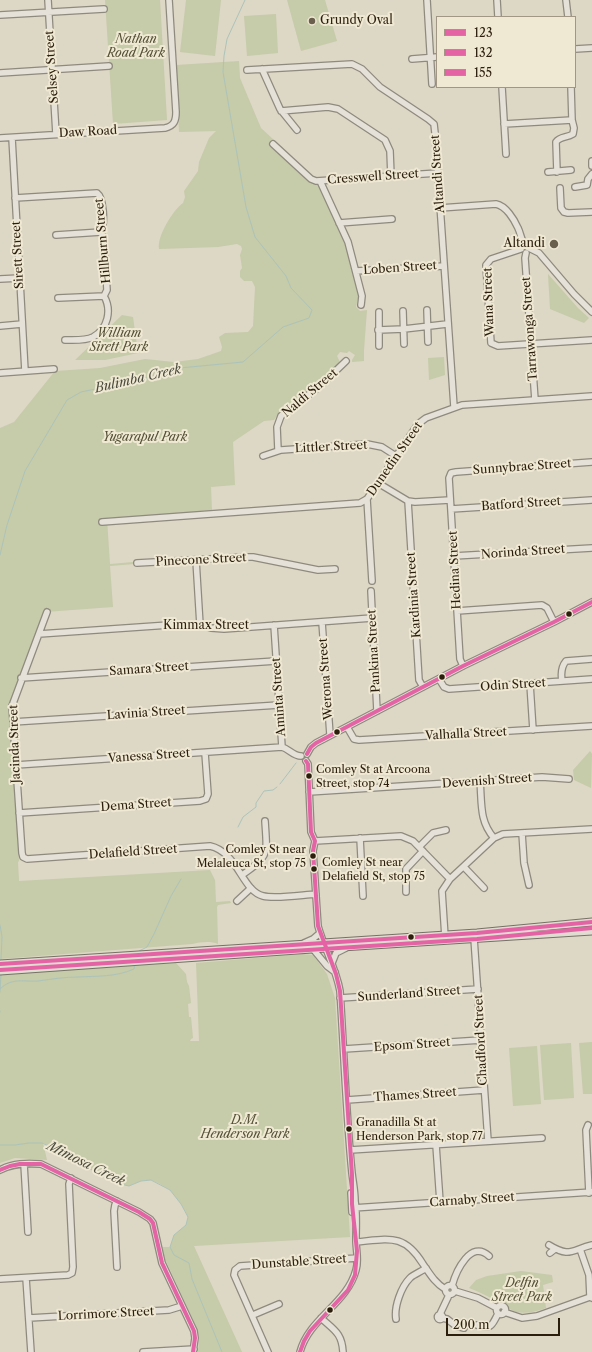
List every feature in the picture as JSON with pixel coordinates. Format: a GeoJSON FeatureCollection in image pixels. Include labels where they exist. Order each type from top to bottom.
{"type":"FeatureCollection","features":[{"type":"Feature","properties":{"kind":"main road"},"geometry":{"type":"LineString","coordinates":[[137,958],[304,944],[350,946],[445,938],[592,922]]}},
{"type":"Feature","properties":{"kind":"main road"},"geometry":{"type":"LineString","coordinates":[[0,964],[18,966],[313,948],[325,945],[592,931]]}},
{"type":"Feature","properties":{"kind":"main road"},"geometry":{"type":"LineString","coordinates":[[0,971],[10,966]]}},
{"type":"Feature","properties":{"kind":"street","name":"Selsey Street"},"geometry":{"type":"LineString","coordinates":[[48,0],[56,134]]}},
{"type":"Feature","properties":{"kind":"street","name":"Daw Road"},"geometry":{"type":"LineString","coordinates":[[0,138],[169,127],[174,122],[176,112],[169,0]]}},
{"type":"Feature","properties":{"kind":"street"},"geometry":{"type":"LineString","coordinates":[[427,0],[434,57],[432,84]]}},
{"type":"Feature","properties":{"kind":"street"},"geometry":{"type":"LineString","coordinates":[[497,0],[498,16]]}},
{"type":"Feature","properties":{"kind":"street"},"geometry":{"type":"LineString","coordinates":[[566,0],[568,16]]}},
{"type":"Feature","properties":{"kind":"street"},"geometry":{"type":"LineString","coordinates":[[0,15],[104,9]]}},
{"type":"Feature","properties":{"kind":"street"},"geometry":{"type":"LineString","coordinates":[[576,49],[592,48]]}},
{"type":"Feature","properties":{"kind":"street"},"geometry":{"type":"LineString","coordinates":[[412,59],[434,57]]}},
{"type":"Feature","properties":{"kind":"street","name":"Altandi Street"},"geometry":{"type":"LineString","coordinates":[[247,70],[352,64],[359,67],[380,87],[433,123],[435,128],[454,407]]}},
{"type":"Feature","properties":{"kind":"street"},"geometry":{"type":"LineString","coordinates":[[0,73],[109,66]]}},
{"type":"Feature","properties":{"kind":"street"},"geometry":{"type":"LineString","coordinates":[[262,69],[281,111],[297,130]]}},
{"type":"Feature","properties":{"kind":"street"},"geometry":{"type":"LineString","coordinates":[[502,88],[506,154]]}},
{"type":"Feature","properties":{"kind":"street"},"geometry":{"type":"LineString","coordinates":[[557,172],[556,142],[558,139],[573,134],[574,128],[572,120],[571,88]]}},
{"type":"Feature","properties":{"kind":"street"},"geometry":{"type":"LineString","coordinates":[[281,111],[328,107],[338,109],[385,140],[390,151],[392,176]]}},
{"type":"Feature","properties":{"kind":"street"},"geometry":{"type":"LineString","coordinates":[[504,124],[572,120]]}},
{"type":"Feature","properties":{"kind":"street","name":"Sirett Street"},"geometry":{"type":"LineString","coordinates":[[12,138],[25,371]]}},
{"type":"Feature","properties":{"kind":"street","name":"Cresswell Street"},"geometry":{"type":"LineString","coordinates":[[273,144],[311,179],[316,181],[438,173]]}},
{"type":"Feature","properties":{"kind":"street"},"geometry":{"type":"LineString","coordinates":[[592,161],[592,166]]}},
{"type":"Feature","properties":{"kind":"street"},"geometry":{"type":"LineString","coordinates":[[548,172],[571,170]]}},
{"type":"Feature","properties":{"kind":"street"},"geometry":{"type":"LineString","coordinates":[[575,187],[587,185],[588,179],[592,174]]}},
{"type":"Feature","properties":{"kind":"street"},"geometry":{"type":"LineString","coordinates":[[320,181],[348,242],[362,296],[361,305]]}},
{"type":"Feature","properties":{"kind":"street"},"geometry":{"type":"LineString","coordinates":[[560,188],[561,208],[564,212],[592,212]]}},
{"type":"Feature","properties":{"kind":"street","name":"Hillburn Street"},"geometry":{"type":"LineString","coordinates":[[15,198],[96,193],[99,194],[102,199],[103,227],[101,232],[104,238],[107,290],[104,296],[108,301],[107,322],[102,330],[93,337],[86,339],[65,340]]}},
{"type":"Feature","properties":{"kind":"street"},"geometry":{"type":"LineString","coordinates":[[440,208],[500,205],[506,210],[516,224],[524,250],[537,252],[541,255],[574,294],[592,312]]}},
{"type":"Feature","properties":{"kind":"street"},"geometry":{"type":"LineString","coordinates":[[339,222],[392,219]]}},
{"type":"Feature","properties":{"kind":"street"},"geometry":{"type":"LineString","coordinates":[[56,235],[101,232]]}},
{"type":"Feature","properties":{"kind":"street","name":"Tarrawonga Street"},"geometry":{"type":"LineString","coordinates":[[524,250],[534,400]]}},
{"type":"Feature","properties":{"kind":"street","name":"Wana Street"},"geometry":{"type":"LineString","coordinates":[[524,250],[491,259],[486,265],[490,340],[492,344],[496,346],[592,340]]}},
{"type":"Feature","properties":{"kind":"street","name":"Loben Street"},"geometry":{"type":"LineString","coordinates":[[356,271],[444,266]]}},
{"type":"Feature","properties":{"kind":"street"},"geometry":{"type":"LineString","coordinates":[[0,279],[20,278]]}},
{"type":"Feature","properties":{"kind":"street"},"geometry":{"type":"LineString","coordinates":[[58,298],[104,296]]}},
{"type":"Feature","properties":{"kind":"street"},"geometry":{"type":"LineString","coordinates":[[427,310],[428,342]]}},
{"type":"Feature","properties":{"kind":"street"},"geometry":{"type":"LineString","coordinates":[[403,311],[404,344]]}},
{"type":"Feature","properties":{"kind":"street"},"geometry":{"type":"LineString","coordinates":[[379,312],[379,346]]}},
{"type":"Feature","properties":{"kind":"street"},"geometry":{"type":"LineString","coordinates":[[0,326],[22,324]]}},
{"type":"Feature","properties":{"kind":"street"},"geometry":{"type":"LineString","coordinates":[[378,330],[404,329],[448,324]]}},
{"type":"Feature","properties":{"kind":"street","name":"Naldi Street"},"geometry":{"type":"LineString","coordinates":[[278,450],[277,427],[281,416],[320,386],[346,361]]}},
{"type":"Feature","properties":{"kind":"street"},"geometry":{"type":"LineString","coordinates":[[0,373],[54,369]]}},
{"type":"Feature","properties":{"kind":"street","name":"Dunedin Street"},"geometry":{"type":"LineString","coordinates":[[102,522],[360,504],[367,499],[422,420],[454,407],[466,404],[592,396]]}},
{"type":"Feature","properties":{"kind":"street","name":"Littler Street"},"geometry":{"type":"LineString","coordinates":[[263,456],[278,450],[371,444],[382,447],[396,456]]}},
{"type":"Feature","properties":{"kind":"street","name":"Sunnybrae Street"},"geometry":{"type":"LineString","coordinates":[[451,474],[456,472],[592,462]]}},
{"type":"Feature","properties":{"kind":"street","name":"Hedina Street"},"geometry":{"type":"LineString","coordinates":[[451,474],[449,478],[450,500],[460,659],[463,666]]}},
{"type":"Feature","properties":{"kind":"street"},"geometry":{"type":"LineString","coordinates":[[378,483],[408,501],[450,500]]}},
{"type":"Feature","properties":{"kind":"street"},"geometry":{"type":"LineString","coordinates":[[367,499],[372,581]]}},
{"type":"Feature","properties":{"kind":"street","name":"Batford Street"},"geometry":{"type":"LineString","coordinates":[[451,509],[592,500]]}},
{"type":"Feature","properties":{"kind":"street","name":"Kardinia Street"},"geometry":{"type":"LineString","coordinates":[[408,501],[419,680],[423,687]]}},
{"type":"Feature","properties":{"kind":"street","name":"Norinda Street"},"geometry":{"type":"LineString","coordinates":[[454,556],[592,548]]}},
{"type":"Feature","properties":{"kind":"street","name":"Pinecone Street"},"geometry":{"type":"LineString","coordinates":[[137,563],[253,557],[318,570],[335,569]]}},
{"type":"Feature","properties":{"kind":"street"},"geometry":{"type":"LineString","coordinates":[[196,560],[200,625]]}},
{"type":"Feature","properties":{"kind":"street","name":"Pankina Street"},"geometry":{"type":"LineString","coordinates":[[371,591],[377,711]]}},
{"type":"Feature","properties":{"kind":"street"},"geometry":{"type":"LineString","coordinates":[[300,1352],[306,1338],[321,1318],[342,1297],[350,1286],[356,1269],[357,1258],[340,998],[336,972],[320,932],[312,851],[315,841],[311,832],[306,761],[309,758],[304,755],[316,742],[463,666],[592,602]]}},
{"type":"Feature","properties":{"kind":"street"},"geometry":{"type":"LineString","coordinates":[[457,611],[542,605],[547,608],[554,622]]}},
{"type":"Feature","properties":{"kind":"street","name":"Jacinda Street"},"geometry":{"type":"LineString","coordinates":[[23,858],[12,703],[47,612]]}},
{"type":"Feature","properties":{"kind":"street","name":"Kimmax Street"},"geometry":{"type":"LineString","coordinates":[[39,634],[169,625],[200,625],[224,629],[372,618]]}},
{"type":"Feature","properties":{"kind":"street","name":"Werona Street"},"geometry":{"type":"LineString","coordinates":[[322,622],[330,735]]}},
{"type":"Feature","properties":{"kind":"street","name":"Aminta Street"},"geometry":{"type":"LineString","coordinates":[[274,625],[282,748],[287,749],[295,755],[304,755]]}},
{"type":"Feature","properties":{"kind":"street"},"geometry":{"type":"LineString","coordinates":[[562,681],[562,670],[566,661],[592,659]]}},
{"type":"Feature","properties":{"kind":"street","name":"Samara Street"},"geometry":{"type":"LineString","coordinates":[[21,678],[276,661]]}},
{"type":"Feature","properties":{"kind":"street","name":"Odin Street"},"geometry":{"type":"LineString","coordinates":[[439,679],[444,687],[449,689],[592,679]]}},
{"type":"Feature","properties":{"kind":"street"},"geometry":{"type":"LineString","coordinates":[[530,684],[533,730]]}},
{"type":"Feature","properties":{"kind":"street","name":"Lavinia Street"},"geometry":{"type":"LineString","coordinates":[[13,722],[279,705]]}},
{"type":"Feature","properties":{"kind":"street","name":"Valhalla Street"},"geometry":{"type":"LineString","coordinates":[[347,727],[354,738],[359,740],[592,726]]}},
{"type":"Feature","properties":{"kind":"street","name":"Vanessa Street"},"geometry":{"type":"LineString","coordinates":[[16,765],[282,748]]}},
{"type":"Feature","properties":{"kind":"street","name":"Dema Street"},"geometry":{"type":"LineString","coordinates":[[19,813],[200,802],[206,799],[208,794],[205,753]]}},
{"type":"Feature","properties":{"kind":"street","name":"Devenish Street"},"geometry":{"type":"LineString","coordinates":[[309,792],[542,777],[569,779]]}},
{"type":"Feature","properties":{"kind":"street"},"geometry":{"type":"LineString","coordinates":[[480,781],[483,819],[486,827],[494,838]]}},
{"type":"Feature","properties":{"kind":"street"},"geometry":{"type":"LineString","coordinates":[[242,875],[258,864],[266,853],[265,821]]}},
{"type":"Feature","properties":{"kind":"street"},"geometry":{"type":"LineString","coordinates":[[445,938],[442,891],[450,879],[494,838],[503,834],[592,829]]}},
{"type":"Feature","properties":{"kind":"street"},"geometry":{"type":"LineString","coordinates":[[406,892],[406,869],[433,832],[446,830]]}},
{"type":"Feature","properties":{"kind":"street"},"geometry":{"type":"LineString","coordinates":[[522,833],[524,863],[529,885]]}},
{"type":"Feature","properties":{"kind":"street"},"geometry":{"type":"LineString","coordinates":[[315,841],[401,836],[413,841],[450,879]]}},
{"type":"Feature","properties":{"kind":"street"},"geometry":{"type":"LineString","coordinates":[[360,838],[363,896]]}},
{"type":"Feature","properties":{"kind":"street","name":"Delafield Street"},"geometry":{"type":"LineString","coordinates":[[23,858],[27,859],[210,846],[217,848],[227,855],[254,892],[261,896],[270,897],[316,894]]}},
{"type":"Feature","properties":{"kind":"street"},"geometry":{"type":"LineString","coordinates":[[464,866],[484,888]]}},
{"type":"Feature","properties":{"kind":"street"},"geometry":{"type":"LineString","coordinates":[[237,901],[251,888]]}},
{"type":"Feature","properties":{"kind":"street"},"geometry":{"type":"LineString","coordinates":[[304,944],[317,936],[320,932]]}},
{"type":"Feature","properties":{"kind":"street","name":"Chadford Street"},"geometry":{"type":"LineString","coordinates":[[474,938],[488,1141]]}},
{"type":"Feature","properties":{"kind":"street"},"geometry":{"type":"LineString","coordinates":[[332,963],[336,953],[350,946]]}},
{"type":"Feature","properties":{"kind":"street"},"geometry":{"type":"LineString","coordinates":[[313,948],[327,966],[336,972]]}},
{"type":"Feature","properties":{"kind":"street","name":"Sunderland Street"},"geometry":{"type":"LineString","coordinates":[[340,998],[478,990]]}},
{"type":"Feature","properties":{"kind":"street","name":"Epsom Street"},"geometry":{"type":"LineString","coordinates":[[344,1049],[481,1040]]}},
{"type":"Feature","properties":{"kind":"street","name":"Thames Street"},"geometry":{"type":"LineString","coordinates":[[347,1100],[484,1090]]}},
{"type":"Feature","properties":{"kind":"street"},"geometry":{"type":"LineString","coordinates":[[588,1125],[586,1130],[590,1192]]}},
{"type":"Feature","properties":{"kind":"street"},"geometry":{"type":"LineString","coordinates":[[350,1150],[542,1138]]}},
{"type":"Feature","properties":{"kind":"street"},"geometry":{"type":"LineString","coordinates":[[436,1145],[440,1202]]}},
{"type":"Feature","properties":{"kind":"street"},"geometry":{"type":"LineString","coordinates":[[24,1164],[28,1232]]}},
{"type":"Feature","properties":{"kind":"street"},"geometry":{"type":"LineString","coordinates":[[0,1170],[12,1165],[42,1164],[145,1215],[153,1223],[162,1262],[194,1331],[195,1338],[194,1350],[143,1352]]}},
{"type":"Feature","properties":{"kind":"street"},"geometry":{"type":"LineString","coordinates":[[0,1279],[68,1275],[72,1273],[69,1184],[71,1178]]}},
{"type":"Feature","properties":{"kind":"street","name":"Carnaby Street"},"geometry":{"type":"LineString","coordinates":[[354,1208],[590,1192]]}},
{"type":"Feature","properties":{"kind":"street"},"geometry":{"type":"LineString","coordinates":[[117,1201],[114,1205],[117,1267]]}},
{"type":"Feature","properties":{"kind":"street"},"geometry":{"type":"LineString","coordinates":[[356,1240],[386,1239],[397,1240],[407,1244],[415,1250],[432,1278],[447,1292]]}},
{"type":"Feature","properties":{"kind":"street"},"geometry":{"type":"LineString","coordinates":[[549,1245],[565,1253],[592,1245]]}},
{"type":"Feature","properties":{"kind":"street"},"geometry":{"type":"LineString","coordinates":[[550,1254],[555,1249]]}},
{"type":"Feature","properties":{"kind":"street"},"geometry":{"type":"LineString","coordinates":[[477,1325],[489,1327],[492,1325],[499,1306],[503,1307],[504,1312],[522,1318],[537,1316],[591,1298],[589,1275],[580,1249]]}},
{"type":"Feature","properties":{"kind":"street"},"geometry":{"type":"LineString","coordinates":[[453,1288],[455,1277],[464,1260],[470,1254],[482,1251],[488,1252]]}},
{"type":"Feature","properties":{"kind":"street","name":"Dunstable Street"},"geometry":{"type":"LineString","coordinates":[[268,1352],[253,1315],[234,1275],[235,1270],[240,1266],[357,1258]]}},
{"type":"Feature","properties":{"kind":"street"},"geometry":{"type":"LineString","coordinates":[[396,1319],[396,1306],[405,1284],[426,1268]]}},
{"type":"Feature","properties":{"kind":"street"},"geometry":{"type":"LineString","coordinates":[[26,1278],[31,1352]]}},
{"type":"Feature","properties":{"kind":"street"},"geometry":{"type":"LineString","coordinates":[[464,1328],[456,1326],[447,1318],[441,1316],[448,1286],[478,1298],[497,1311]]}},
{"type":"Feature","properties":{"kind":"street"},"geometry":{"type":"LineString","coordinates":[[253,1315],[279,1304]]}},
{"type":"Feature","properties":{"kind":"street","name":"Lorrimore Street"},"geometry":{"type":"LineString","coordinates":[[29,1318],[169,1310],[182,1306]]}},
{"type":"Feature","properties":{"kind":"street"},"geometry":{"type":"LineString","coordinates":[[321,1318],[339,1335],[342,1340],[343,1352]]}},
{"type":"Feature","properties":{"kind":"green space","name":"Nathan Road Park"},"geometry":{"type":"Polygon","coordinates":[[[105,0],[160,0],[167,120],[113,124],[105,0]]]}},
{"type":"Feature","properties":{"kind":"green space"},"geometry":{"type":"Polygon","coordinates":[[[186,0],[221,0],[215,56],[180,52],[186,0]]]}},
{"type":"Feature","properties":{"kind":"green space","name":"Grundy Oval"},"geometry":{"type":"Polygon","coordinates":[[[287,0],[325,0],[337,41],[301,51],[287,0]]]}},
{"type":"Feature","properties":{"kind":"green space"},"geometry":{"type":"Polygon","coordinates":[[[276,14],[278,53],[247,56],[244,16],[276,14]]]}},
{"type":"Feature","properties":{"kind":"green space","name":"Yugarapul Park"},"geometry":{"type":"Polygon","coordinates":[[[239,61],[240,78],[261,128],[274,140],[270,146],[308,180],[319,185],[345,243],[359,294],[356,307],[360,311],[367,310],[364,361],[352,362],[355,355],[349,351],[347,353],[340,352],[337,356],[340,362],[320,383],[279,413],[274,420],[264,421],[233,442],[235,485],[211,487],[212,511],[107,519],[110,564],[133,562],[134,564],[110,566],[113,607],[45,612],[10,702],[19,881],[210,870],[215,880],[216,902],[230,901],[231,903],[218,905],[217,907],[218,944],[212,942],[202,942],[0,959],[0,428],[14,422],[55,371],[100,368],[145,359],[174,362],[198,359],[221,351],[222,347],[219,337],[225,333],[248,332],[253,326],[255,287],[252,281],[244,281],[240,277],[240,271],[242,268],[240,255],[242,249],[241,246],[237,244],[218,247],[159,249],[160,237],[166,224],[170,217],[183,203],[185,197],[184,191],[198,171],[199,162],[209,138],[216,131],[179,132],[176,65],[239,61]]]}},
{"type":"Feature","properties":{"kind":"green space"},"geometry":{"type":"Polygon","coordinates":[[[548,274],[578,308],[589,318],[584,323],[550,309],[548,274]]]}},
{"type":"Feature","properties":{"kind":"green space","name":"William Sirett Park"},"geometry":{"type":"Polygon","coordinates":[[[122,315],[133,317],[138,353],[105,360],[75,360],[122,315]]]}},
{"type":"Feature","properties":{"kind":"green space"},"geometry":{"type":"Polygon","coordinates":[[[444,357],[445,375],[429,380],[428,358],[444,357]]]}},
{"type":"Feature","properties":{"kind":"green space"},"geometry":{"type":"Polygon","coordinates":[[[590,751],[592,754],[591,788],[574,780],[573,770],[590,751]]]}},
{"type":"Feature","properties":{"kind":"green space","name":"D.M. Henderson Park"},"geometry":{"type":"Polygon","coordinates":[[[303,954],[313,955],[327,974],[335,998],[350,1237],[194,1246],[242,1352],[198,1352],[199,1339],[196,1326],[165,1259],[162,1247],[170,1247],[174,1235],[186,1225],[188,1217],[181,1204],[170,1190],[151,1180],[141,1181],[129,1186],[120,1184],[82,1165],[67,1154],[43,1143],[47,1160],[15,1158],[0,1163],[0,973],[26,973],[176,963],[186,974],[189,986],[191,1003],[188,1004],[189,1017],[191,1017],[193,1038],[190,1041],[199,1041],[196,963],[303,954]]]}},
{"type":"Feature","properties":{"kind":"green space"},"geometry":{"type":"Polygon","coordinates":[[[592,1042],[592,1094],[583,1094],[579,1043],[592,1042]]]}},
{"type":"Feature","properties":{"kind":"green space"},"geometry":{"type":"Polygon","coordinates":[[[571,1043],[574,1098],[544,1100],[540,1045],[571,1043]]]}},
{"type":"Feature","properties":{"kind":"green space"},"geometry":{"type":"Polygon","coordinates":[[[537,1046],[541,1104],[513,1106],[509,1048],[537,1046]]]}},
{"type":"Feature","properties":{"kind":"green space","name":"Delfin Street Park"},"geometry":{"type":"Polygon","coordinates":[[[521,1271],[552,1275],[553,1282],[543,1285],[546,1308],[523,1313],[514,1311],[504,1303],[469,1288],[476,1280],[487,1276],[521,1271]]]}},
{"type":"Feature","properties":{"kind":"waterway","name":"Bulimba Creek"},"geometry":{"type":"LineString","coordinates":[[0,555],[7,525],[25,471],[67,400],[81,392],[144,379],[169,369],[243,362],[283,327],[309,318],[312,310],[291,288],[286,276],[255,237],[246,207],[223,72],[227,39],[245,0]]}},
{"type":"Feature","properties":{"kind":"waterway"},"geometry":{"type":"LineString","coordinates":[[280,784],[296,763]]}},
{"type":"Feature","properties":{"kind":"waterway"},"geometry":{"type":"LineString","coordinates":[[238,827],[243,817],[256,807],[256,803],[264,791],[273,790],[277,787]]}},
{"type":"Feature","properties":{"kind":"waterway"},"geometry":{"type":"LineString","coordinates":[[139,951],[147,947],[171,896],[181,879]]}},
{"type":"Feature","properties":{"kind":"waterway","name":"Bulimba Creek"},"geometry":{"type":"LineString","coordinates":[[0,925],[2,937],[1,960]]}},
{"type":"Feature","properties":{"kind":"waterway"},"geometry":{"type":"LineString","coordinates":[[0,989],[14,981],[38,981],[113,975],[134,969],[135,964]]}},
{"type":"Feature","properties":{"kind":"waterway","name":"Bulimba Creek"},"geometry":{"type":"LineString","coordinates":[[0,992],[1,974]]}},
{"type":"Feature","properties":{"kind":"waterway","name":"Mimosa Creek"},"geometry":{"type":"LineString","coordinates":[[0,1145],[42,1143],[67,1154],[82,1165],[120,1184],[129,1186],[141,1181],[151,1180],[170,1190],[181,1204],[188,1217],[186,1225],[174,1235],[170,1247],[174,1255],[189,1263],[192,1279],[222,1352]]}},
{"type":"Feature","properties":{"kind":"transit line","name":"123"},"geometry":{"type":"LineString","coordinates":[[307,754],[311,747],[316,743],[463,666],[592,602]]}},
{"type":"Feature","properties":{"kind":"transit line","name":"123"},"geometry":{"type":"LineString","coordinates":[[300,1352],[310,1331],[348,1290],[355,1275],[357,1251],[352,1204],[352,1175],[340,991],[336,974],[318,926],[313,851],[315,841],[311,832],[308,764],[306,761]]}},
{"type":"Feature","properties":{"kind":"transit line","name":"132"},"geometry":{"type":"LineString","coordinates":[[0,964],[477,933],[592,922]]}},
{"type":"Feature","properties":{"kind":"transit line","name":"155"},"geometry":{"type":"LineString","coordinates":[[0,970],[477,939],[592,928]]}},
{"type":"Feature","properties":{"kind":"transit line","name":"123"},"geometry":{"type":"LineString","coordinates":[[0,1170],[20,1164],[41,1164],[139,1212],[150,1219],[153,1223],[162,1263],[194,1331],[195,1338],[193,1352]]}},
{"type":"Feature","properties":{"kind":"place","name":"Grundy Oval"},"geometry":{"type":"Point","coordinates":[312,21]}},
{"type":"Feature","properties":{"kind":"place","name":"Altandi"},"geometry":{"type":"Point","coordinates":[554,244]}},
{"type":"Feature","properties":{"kind":"place","name":"Comley St at Arcoona Street, stop 74"},"geometry":{"type":"Point","coordinates":[309,776]}},
{"type":"Feature","properties":{"kind":"place","name":"Comley St near Melaleuca St, stop 75"},"geometry":{"type":"Point","coordinates":[313,856]}},
{"type":"Feature","properties":{"kind":"place","name":"Comley St near Delafield St, stop 75"},"geometry":{"type":"Point","coordinates":[314,869]}},
{"type":"Feature","properties":{"kind":"place","name":"Granadilla St at Henderson Park, stop 77"},"geometry":{"type":"Point","coordinates":[349,1129]}}]}
